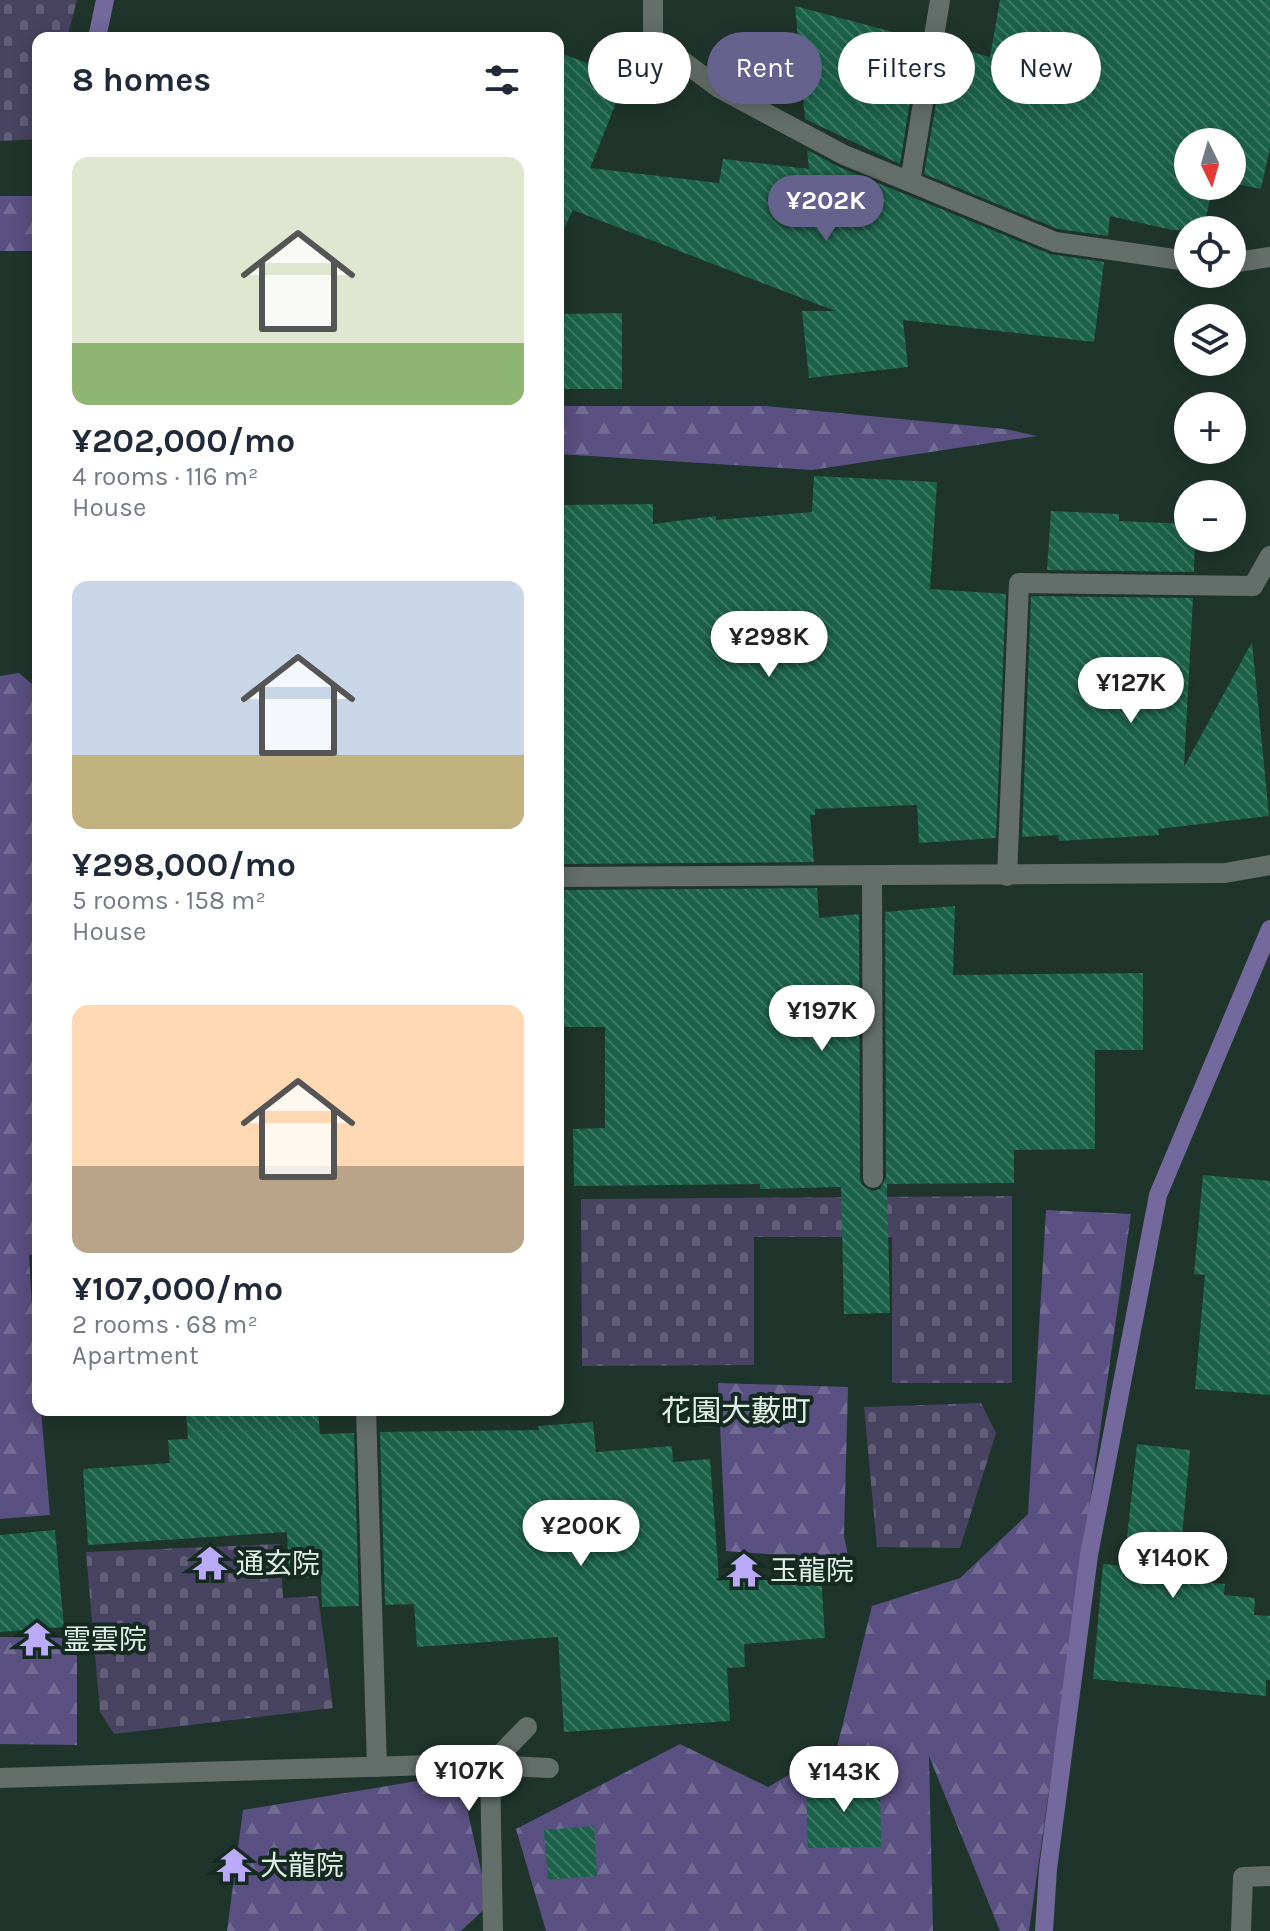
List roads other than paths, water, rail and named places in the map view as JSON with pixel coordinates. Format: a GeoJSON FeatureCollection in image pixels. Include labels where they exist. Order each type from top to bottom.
{"type":"FeatureCollection","features":[{"type":"Feature","properties":{"kind":"street"},"geometry":{"type":"LineString","coordinates":[[653,0],[653,39],[719,88],[844,155],[1055,242],[1174,259]]}},
{"type":"Feature","properties":{"kind":"street"},"geometry":{"type":"LineString","coordinates":[[910,182],[940,0]]}},
{"type":"Feature","properties":{"kind":"street"},"geometry":{"type":"LineString","coordinates":[[1246,261],[1270,257]]}},
{"type":"Feature","properties":{"kind":"street"},"geometry":{"type":"LineString","coordinates":[[1007,876],[1019,583],[1253,586],[1270,556]]}},
{"type":"Feature","properties":{"kind":"street"},"geometry":{"type":"LineString","coordinates":[[564,877],[1225,873],[1270,865]]}},
{"type":"Feature","properties":{"kind":"street"},"geometry":{"type":"LineString","coordinates":[[872,876],[873,1178]]}},
{"type":"Feature","properties":{"kind":"street"},"geometry":{"type":"LineString","coordinates":[[366,1416],[377,1767]]}},
{"type":"Feature","properties":{"kind":"street"},"geometry":{"type":"LineString","coordinates":[[493,1931],[490,1765],[527,1727]]}},
{"type":"Feature","properties":{"kind":"street"},"geometry":{"type":"LineString","coordinates":[[0,1778],[377,1767],[490,1765],[549,1768]]}},
{"type":"Feature","properties":{"kind":"street"},"geometry":{"type":"LineString","coordinates":[[1241,1931],[1243,1877],[1270,1876]]}},
{"type":"Feature","properties":{"kind":"waterway"},"geometry":{"type":"LineString","coordinates":[[98,32],[105,0]]}},
{"type":"Feature","properties":{"kind":"waterway"},"geometry":{"type":"LineString","coordinates":[[1044,1931],[1048,1869],[1089,1555],[1158,1195],[1270,929]]}},
{"type":"Feature","properties":{"kind":"place","name":"通玄院"},"geometry":{"type":"Point","coordinates":[210,1563]}},
{"type":"Feature","properties":{"kind":"place","name":"玉龍院"},"geometry":{"type":"Point","coordinates":[744,1570]}},
{"type":"Feature","properties":{"kind":"place","name":"霊雲院"},"geometry":{"type":"Point","coordinates":[37,1639]}},
{"type":"Feature","properties":{"kind":"place","name":"大龍院"},"geometry":{"type":"Point","coordinates":[234,1865]}},
{"type":"Feature","properties":{"kind":"district","name":"花園大藪町"},"geometry":{"type":"Point","coordinates":[736,1411]}}]}
